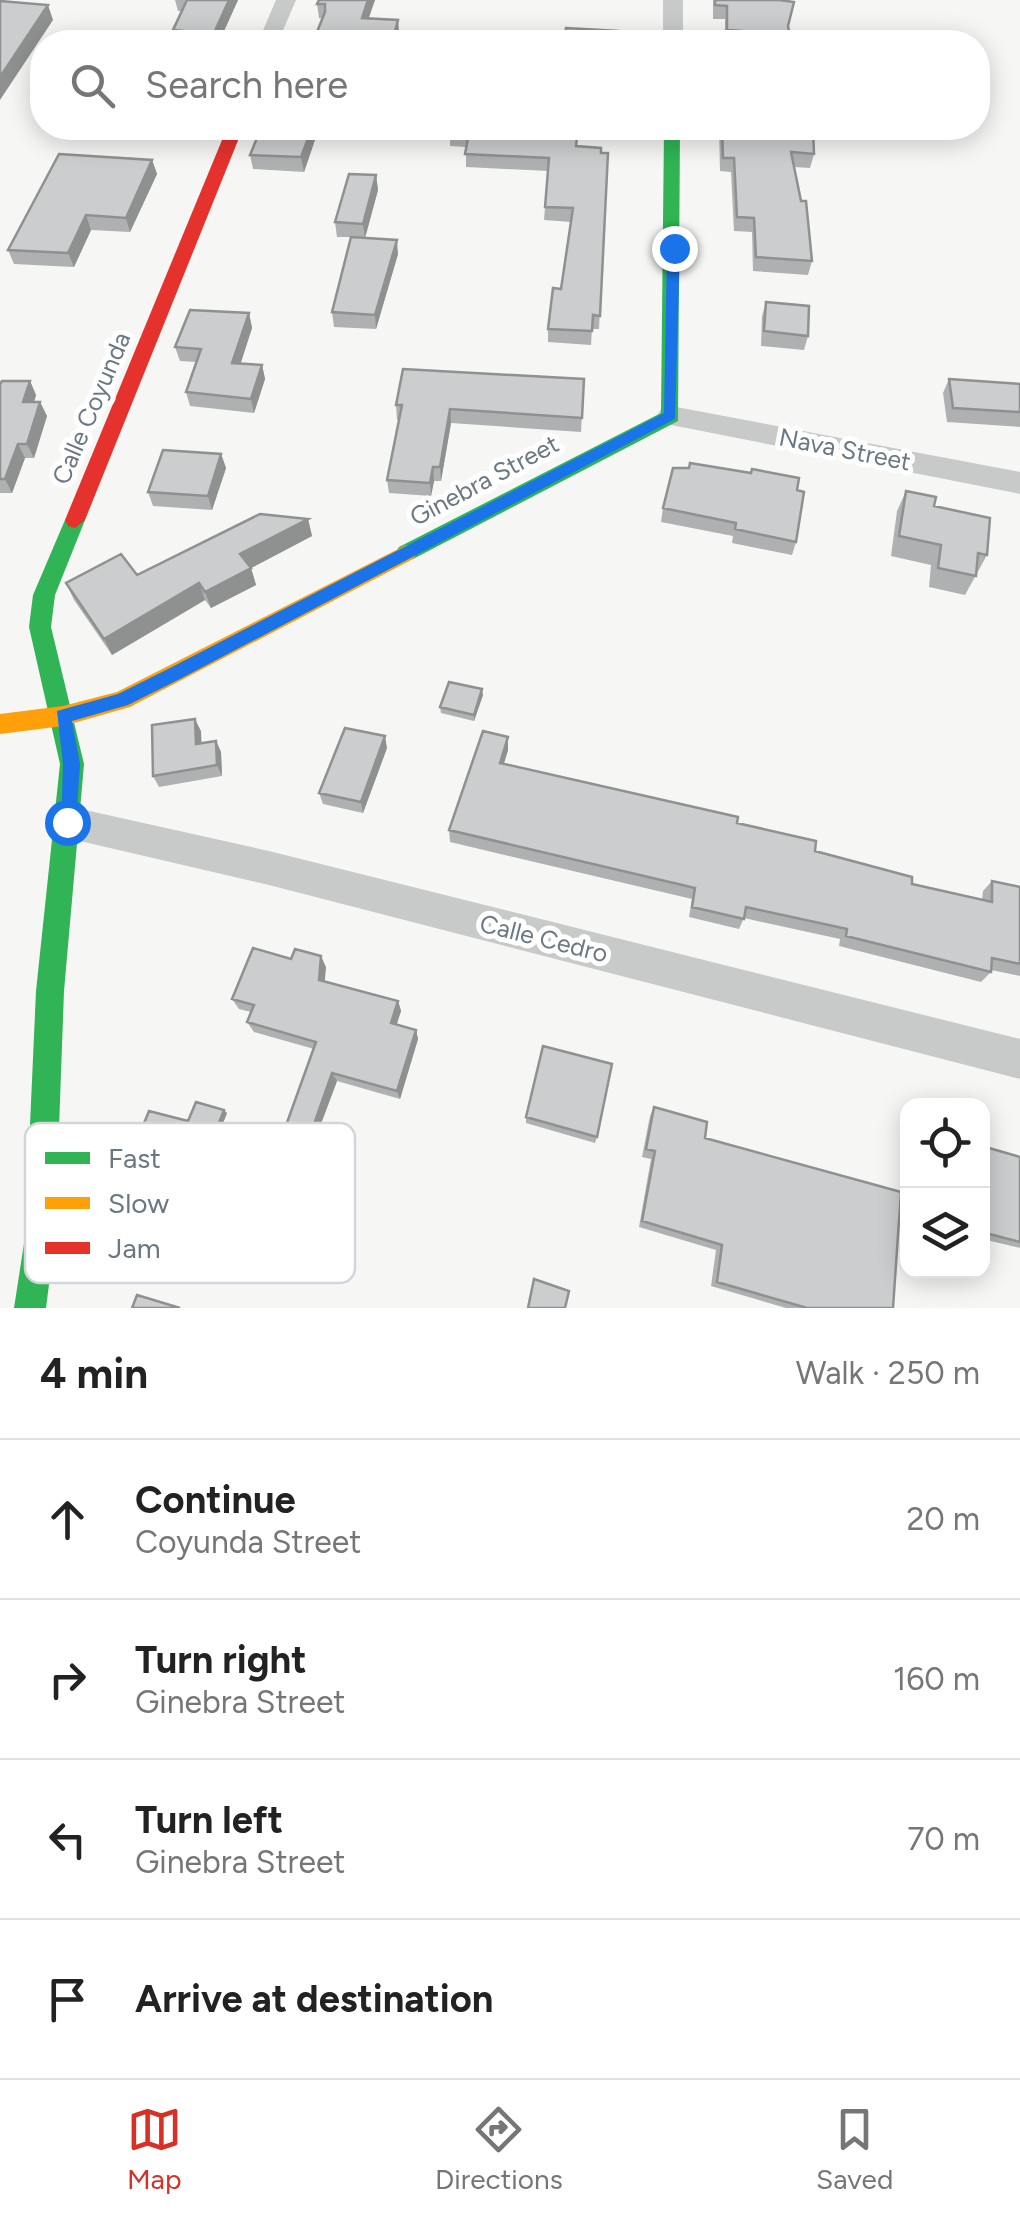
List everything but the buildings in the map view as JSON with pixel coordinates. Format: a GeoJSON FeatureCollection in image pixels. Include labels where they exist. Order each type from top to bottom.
{"type":"FeatureCollection","features":[{"type":"Feature","properties":{"kind":"street"},"geometry":{"type":"LineString","coordinates":[[273,30],[286,0]]}},
{"type":"Feature","properties":{"kind":"street"},"geometry":{"type":"LineString","coordinates":[[673,0],[673,30]]}},
{"type":"Feature","properties":{"kind":"street","name":"Calle Coyunda"},"geometry":{"type":"LineString","coordinates":[[68,804],[72,764],[40,627],[44,595],[230,140]]}},
{"type":"Feature","properties":{"kind":"street"},"geometry":{"type":"LineString","coordinates":[[670,416],[672,140]]}},
{"type":"Feature","properties":{"kind":"street","name":"Ginebra Street"},"geometry":{"type":"LineString","coordinates":[[0,724],[63,716],[122,700],[670,416]]}},
{"type":"Feature","properties":{"kind":"street","name":"Nava Street"},"geometry":{"type":"LineString","coordinates":[[670,416],[1020,484]]}},
{"type":"Feature","properties":{"kind":"street"},"geometry":{"type":"LineString","coordinates":[[45,1123],[50,991],[68,804]]}},
{"type":"Feature","properties":{"kind":"street","name":"Calle Cedro"},"geometry":{"type":"LineString","coordinates":[[68,804],[269,868],[1020,1060]]}},
{"type":"Feature","properties":{"kind":"street"},"geometry":{"type":"LineString","coordinates":[[30,1308],[34,1283]]}},
{"type":"Feature","properties":{"kind":"traffic: fast"},"geometry":{"type":"LineString","coordinates":[[406,553],[671,416],[672,140]]}},
{"type":"Feature","properties":{"kind":"traffic: fast"},"geometry":{"type":"LineString","coordinates":[[45,1123],[50,991],[72,764],[40,627],[44,595],[75,520]]}},
{"type":"Feature","properties":{"kind":"traffic: fast"},"geometry":{"type":"LineString","coordinates":[[30,1308],[34,1283]]}},
{"type":"Feature","properties":{"kind":"traffic: slow"},"geometry":{"type":"LineString","coordinates":[[0,724],[63,716],[122,700],[406,553]]}},
{"type":"Feature","properties":{"kind":"traffic: jam"},"geometry":{"type":"LineString","coordinates":[[75,520],[230,140]]}},
{"type":"Feature","properties":{"kind":"route"},"geometry":{"type":"LineString","coordinates":[[67,822],[72,764],[63,716],[122,700],[620,438],[670,416],[674,248]]}}]}
